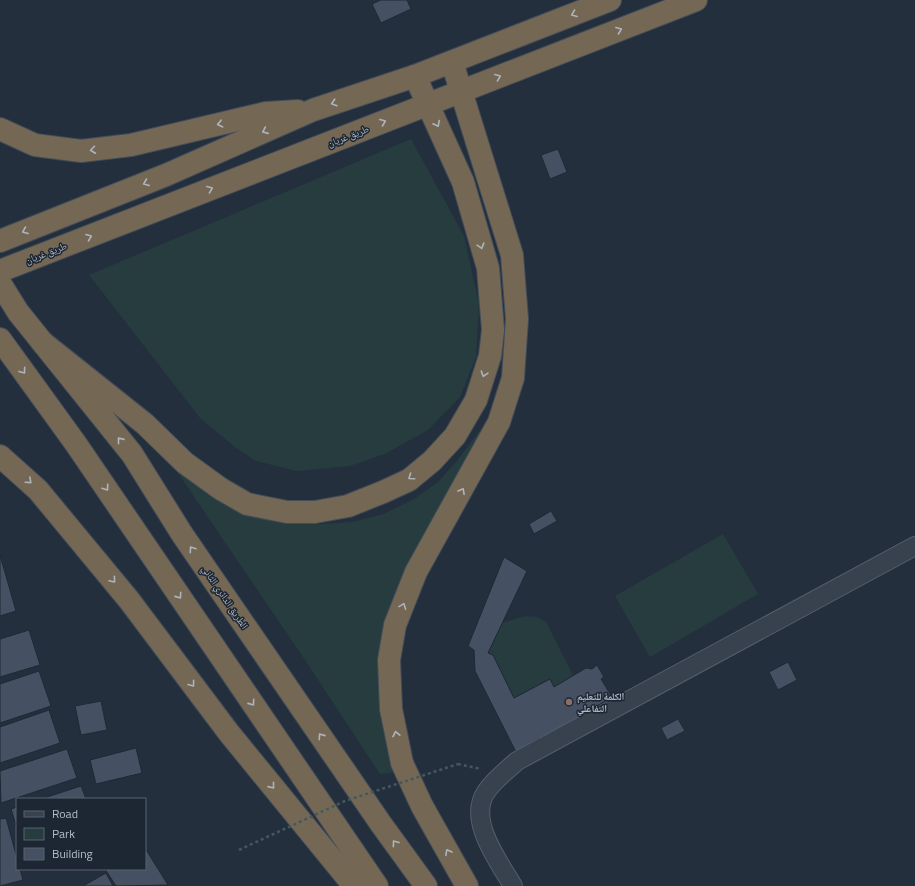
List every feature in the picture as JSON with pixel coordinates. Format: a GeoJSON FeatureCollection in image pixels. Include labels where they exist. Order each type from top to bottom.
{"type":"FeatureCollection","features":[{"type":"Feature","properties":{"kind":"highway"},"geometry":{"type":"LineString","coordinates":[[0,241],[166,175],[313,110],[415,76],[610,0]]}},
{"type":"Feature","properties":{"kind":"highway","name":"طريق غريان"},"geometry":{"type":"LineString","coordinates":[[0,271],[696,0]]}},
{"type":"Feature","properties":{"kind":"highway"},"geometry":{"type":"LineString","coordinates":[[452,62],[512,254],[517,319],[513,378],[498,422],[416,572],[395,625],[389,660],[391,709],[402,763],[422,806],[467,886]]}},
{"type":"Feature","properties":{"kind":"highway"},"geometry":{"type":"LineString","coordinates":[[42,342],[145,424],[185,463],[221,489],[247,504],[286,512],[315,512],[348,506],[408,480],[432,461],[455,436],[476,400],[490,356],[493,330],[488,268],[463,182],[427,106],[415,76]]}},
{"type":"Feature","properties":{"kind":"highway"},"geometry":{"type":"LineString","coordinates":[[0,129],[35,145],[82,151],[131,145],[266,113],[313,110]]}},
{"type":"Feature","properties":{"kind":"highway","name":"الطريق الدائري الثاني"},"geometry":{"type":"LineString","coordinates":[[0,283],[18,312],[132,454],[186,541],[381,824],[426,886]]}},
{"type":"Feature","properties":{"kind":"highway"},"geometry":{"type":"LineString","coordinates":[[0,339],[76,444],[377,886]]}},
{"type":"Feature","properties":{"kind":"highway"},"geometry":{"type":"LineString","coordinates":[[0,456],[38,490],[129,600],[229,733],[354,886]]}},
{"type":"Feature","properties":{"kind":"street"},"geometry":{"type":"LineString","coordinates":[[513,886],[484,834],[481,820],[481,804],[487,791],[517,761],[915,546]]}},
{"type":"Feature","properties":{"kind":"path"},"geometry":{"type":"LineString","coordinates":[[239,850],[345,801],[458,764]]}},
{"type":"Feature","properties":{"kind":"green space"},"geometry":{"type":"Polygon","coordinates":[[[411,139],[464,236],[479,304],[476,357],[460,397],[428,430],[387,453],[350,466],[297,471],[256,461],[235,447],[200,418],[89,275],[411,139]]]}},
{"type":"Feature","properties":{"kind":"green space"},"geometry":{"type":"Polygon","coordinates":[[[493,417],[384,630],[398,772],[380,774],[305,660],[165,454],[290,522],[321,524],[352,522],[384,514],[414,499],[438,482],[456,462],[481,429],[493,417]]]}},
{"type":"Feature","properties":{"kind":"green space"},"geometry":{"type":"Polygon","coordinates":[[[723,534],[758,594],[650,657],[615,596],[723,534]]]}},
{"type":"Feature","properties":{"kind":"green space"},"geometry":{"type":"Polygon","coordinates":[[[525,616],[537,617],[546,622],[573,675],[554,687],[549,679],[514,698],[493,655],[488,653],[502,623],[525,616]]]}},
{"type":"Feature","properties":{"kind":"building"},"geometry":{"type":"Polygon","coordinates":[[[381,0],[407,0],[411,9],[381,23],[372,4],[381,0]]]}},
{"type":"Feature","properties":{"kind":"building"},"geometry":{"type":"Polygon","coordinates":[[[558,149],[567,172],[550,179],[541,155],[558,149]]]}},
{"type":"Feature","properties":{"kind":"building"},"geometry":{"type":"Polygon","coordinates":[[[551,511],[557,521],[534,534],[529,524],[551,511]]]}},
{"type":"Feature","properties":{"kind":"building"},"geometry":{"type":"Polygon","coordinates":[[[0,555],[16,611],[0,616],[0,555]]]}},
{"type":"Feature","properties":{"kind":"building"},"geometry":{"type":"Polygon","coordinates":[[[504,557],[527,571],[488,653],[493,655],[514,698],[550,679],[554,687],[586,668],[592,669],[597,665],[604,677],[601,679],[612,697],[592,709],[593,712],[541,742],[539,738],[516,752],[475,671],[474,650],[468,646],[504,557]]]}},
{"type":"Feature","properties":{"kind":"building"},"geometry":{"type":"Polygon","coordinates":[[[29,630],[40,665],[0,677],[0,639],[29,630]]]}},
{"type":"Feature","properties":{"kind":"building"},"geometry":{"type":"Polygon","coordinates":[[[788,662],[797,680],[778,690],[769,672],[788,662]]]}},
{"type":"Feature","properties":{"kind":"building"},"geometry":{"type":"Polygon","coordinates":[[[39,671],[51,706],[0,723],[0,684],[39,671]]]}},
{"type":"Feature","properties":{"kind":"building"},"geometry":{"type":"Polygon","coordinates":[[[101,701],[107,730],[81,735],[75,706],[101,701]]]}},
{"type":"Feature","properties":{"kind":"building"},"geometry":{"type":"Polygon","coordinates":[[[49,710],[60,743],[0,763],[0,727],[49,710]]]}},
{"type":"Feature","properties":{"kind":"building"},"geometry":{"type":"Polygon","coordinates":[[[678,719],[685,731],[667,740],[661,728],[678,719]]]}},
{"type":"Feature","properties":{"kind":"building"},"geometry":{"type":"Polygon","coordinates":[[[136,748],[142,773],[96,784],[90,760],[136,748]]]}},
{"type":"Feature","properties":{"kind":"building"},"geometry":{"type":"Polygon","coordinates":[[[67,749],[77,778],[1,803],[0,771],[67,749]]]}},
{"type":"Feature","properties":{"kind":"building"},"geometry":{"type":"Polygon","coordinates":[[[81,786],[86,798],[44,798],[81,786]]]}},
{"type":"Feature","properties":{"kind":"building"},"geometry":{"type":"Polygon","coordinates":[[[16,807],[16,825],[11,809],[16,807]]]}},
{"type":"Feature","properties":{"kind":"building"},"geometry":{"type":"Polygon","coordinates":[[[6,818],[16,854],[16,870],[20,870],[23,880],[0,886],[0,819],[6,818]]]}},
{"type":"Feature","properties":{"kind":"building"},"geometry":{"type":"Polygon","coordinates":[[[146,850],[168,885],[116,886],[106,870],[146,870],[146,850]]]}},
{"type":"Feature","properties":{"kind":"building"},"geometry":{"type":"Polygon","coordinates":[[[106,873],[113,886],[83,886],[106,873]]]}},
{"type":"Feature","properties":{"kind":"place","name":"الكلمة للتعليم التفاعلي"},"geometry":{"type":"Point","coordinates":[569,702]}}]}
